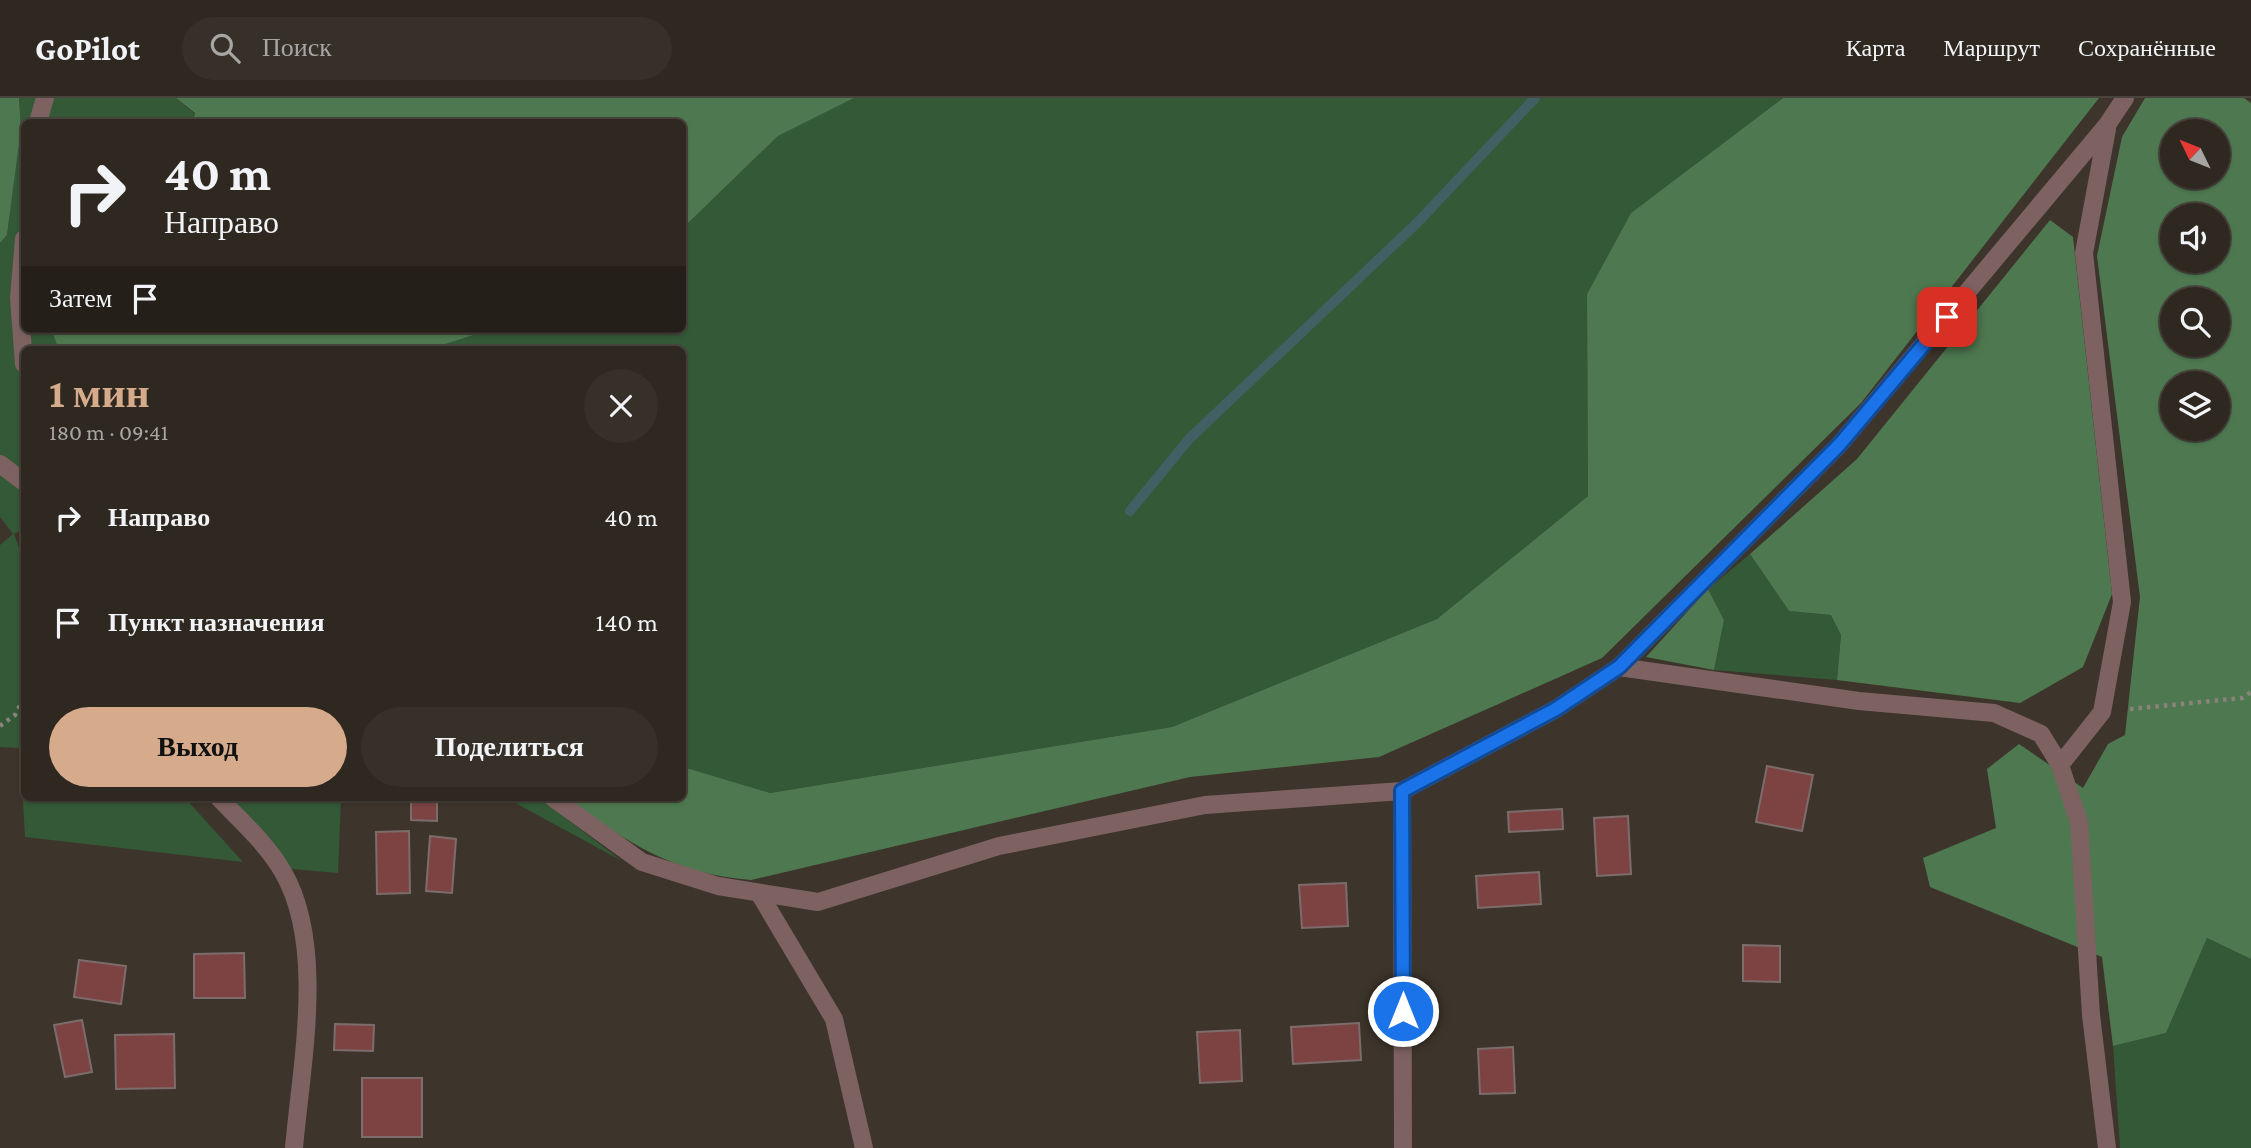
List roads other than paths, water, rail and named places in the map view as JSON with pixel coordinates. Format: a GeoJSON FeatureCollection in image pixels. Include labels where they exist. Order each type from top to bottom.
{"type":"FeatureCollection","features":[{"type":"Feature","properties":{"kind":"street"},"geometry":{"type":"LineString","coordinates":[[35,98],[37,119]]}},
{"type":"Feature","properties":{"kind":"street"},"geometry":{"type":"LineString","coordinates":[[38,119],[45,98]]}},
{"type":"Feature","properties":{"kind":"street"},"geometry":{"type":"LineString","coordinates":[[558,801],[642,862],[718,886],[818,902],[999,846],[1205,805],[1402,791],[1556,709],[1619,667],[1840,444],[2108,125],[2125,98]]}},
{"type":"Feature","properties":{"kind":"street"},"geometry":{"type":"LineString","coordinates":[[2060,765],[2102,712],[2122,603],[2084,253],[2108,125]]}},
{"type":"Feature","properties":{"kind":"street"},"geometry":{"type":"LineString","coordinates":[[21,274],[21,324]]}},
{"type":"Feature","properties":{"kind":"street"},"geometry":{"type":"LineString","coordinates":[[0,464],[21,480]]}},
{"type":"Feature","properties":{"kind":"street"},"geometry":{"type":"LineString","coordinates":[[1619,667],[1859,701],[1994,713],[2041,734],[2060,765],[2079,822],[2091,1015],[2107,1148]]}},
{"type":"Feature","properties":{"kind":"street"},"geometry":{"type":"LineString","coordinates":[[1402,791],[1403,1148]]}},
{"type":"Feature","properties":{"kind":"street"},"geometry":{"type":"LineString","coordinates":[[222,801],[283,872],[299,911],[305,949],[306,1016],[293,1148]]}},
{"type":"Feature","properties":{"kind":"street"},"geometry":{"type":"LineString","coordinates":[[759,893],[834,1019],[864,1148]]}},
{"type":"Feature","properties":{"kind":"waterway"},"geometry":{"type":"LineString","coordinates":[[1130,511],[1189,439],[1417,223],[1535,98]]}}]}
